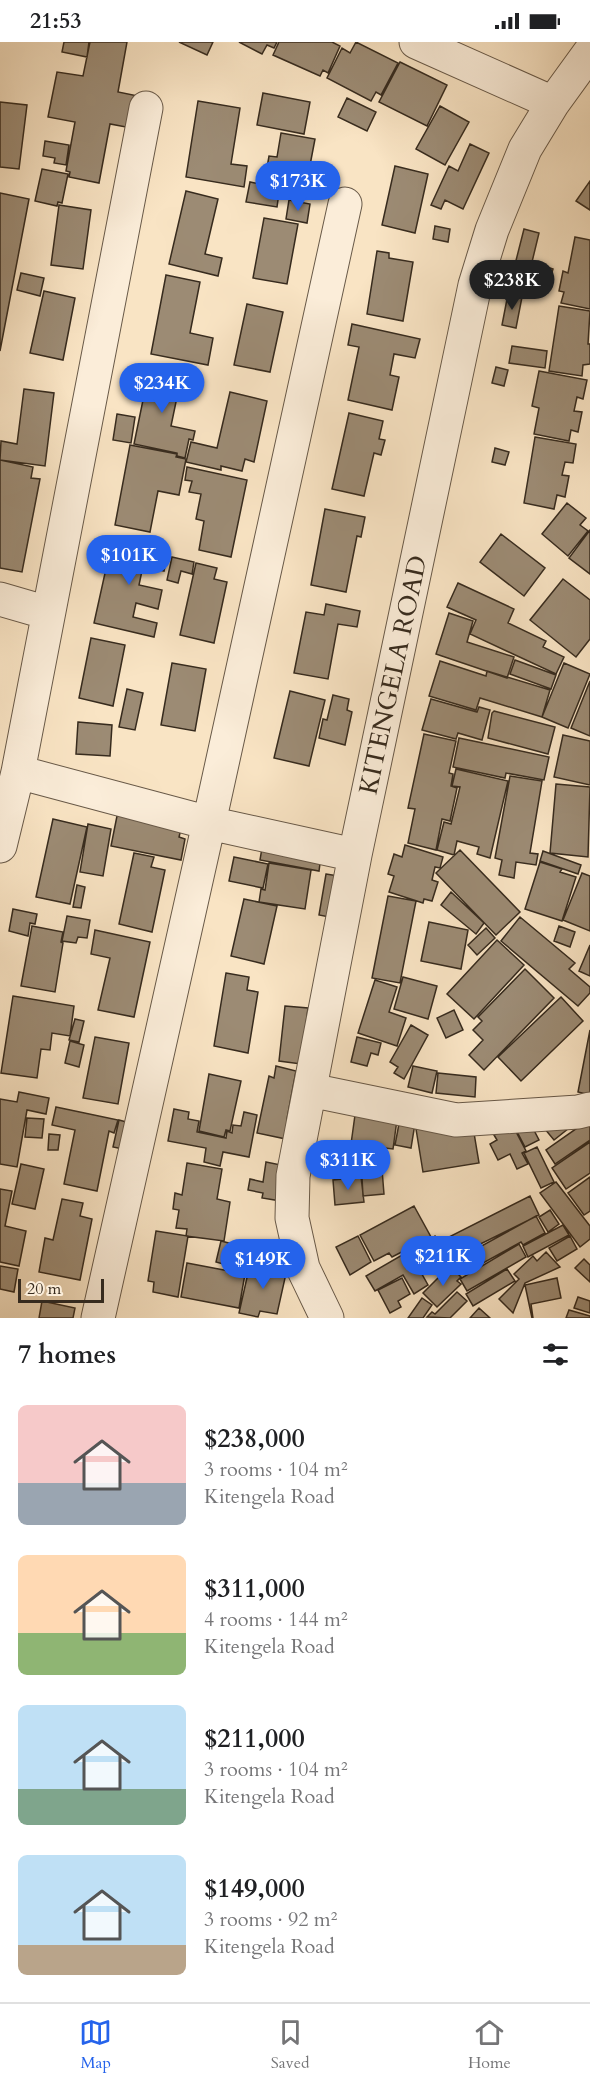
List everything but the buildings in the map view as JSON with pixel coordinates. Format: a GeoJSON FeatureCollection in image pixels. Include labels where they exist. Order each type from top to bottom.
{"type":"FeatureCollection","features":[{"type":"Feature","properties":{"kind":"street"},"geometry":{"type":"LineString","coordinates":[[416,42],[553,103]]}},
{"type":"Feature","properties":{"kind":"street","name":"KITENGELA ROAD"},"geometry":{"type":"LineString","coordinates":[[327,1318],[303,1268],[292,1218],[293,1176],[355,855],[475,285],[492,230],[525,150],[553,103],[590,52]]}},
{"type":"Feature","properties":{"kind":"street"},"geometry":{"type":"LineString","coordinates":[[0,846],[18,772],[146,108]]}},
{"type":"Feature","properties":{"kind":"street"},"geometry":{"type":"LineString","coordinates":[[98,1318],[345,204]]}},
{"type":"Feature","properties":{"kind":"street"},"geometry":{"type":"LineString","coordinates":[[0,599],[48,613]]}},
{"type":"Feature","properties":{"kind":"street"},"geometry":{"type":"LineString","coordinates":[[18,772],[209,824],[355,855]]}},
{"type":"Feature","properties":{"kind":"street"},"geometry":{"type":"LineString","coordinates":[[310,1090],[456,1120],[578,1112],[590,1109]]}}]}
